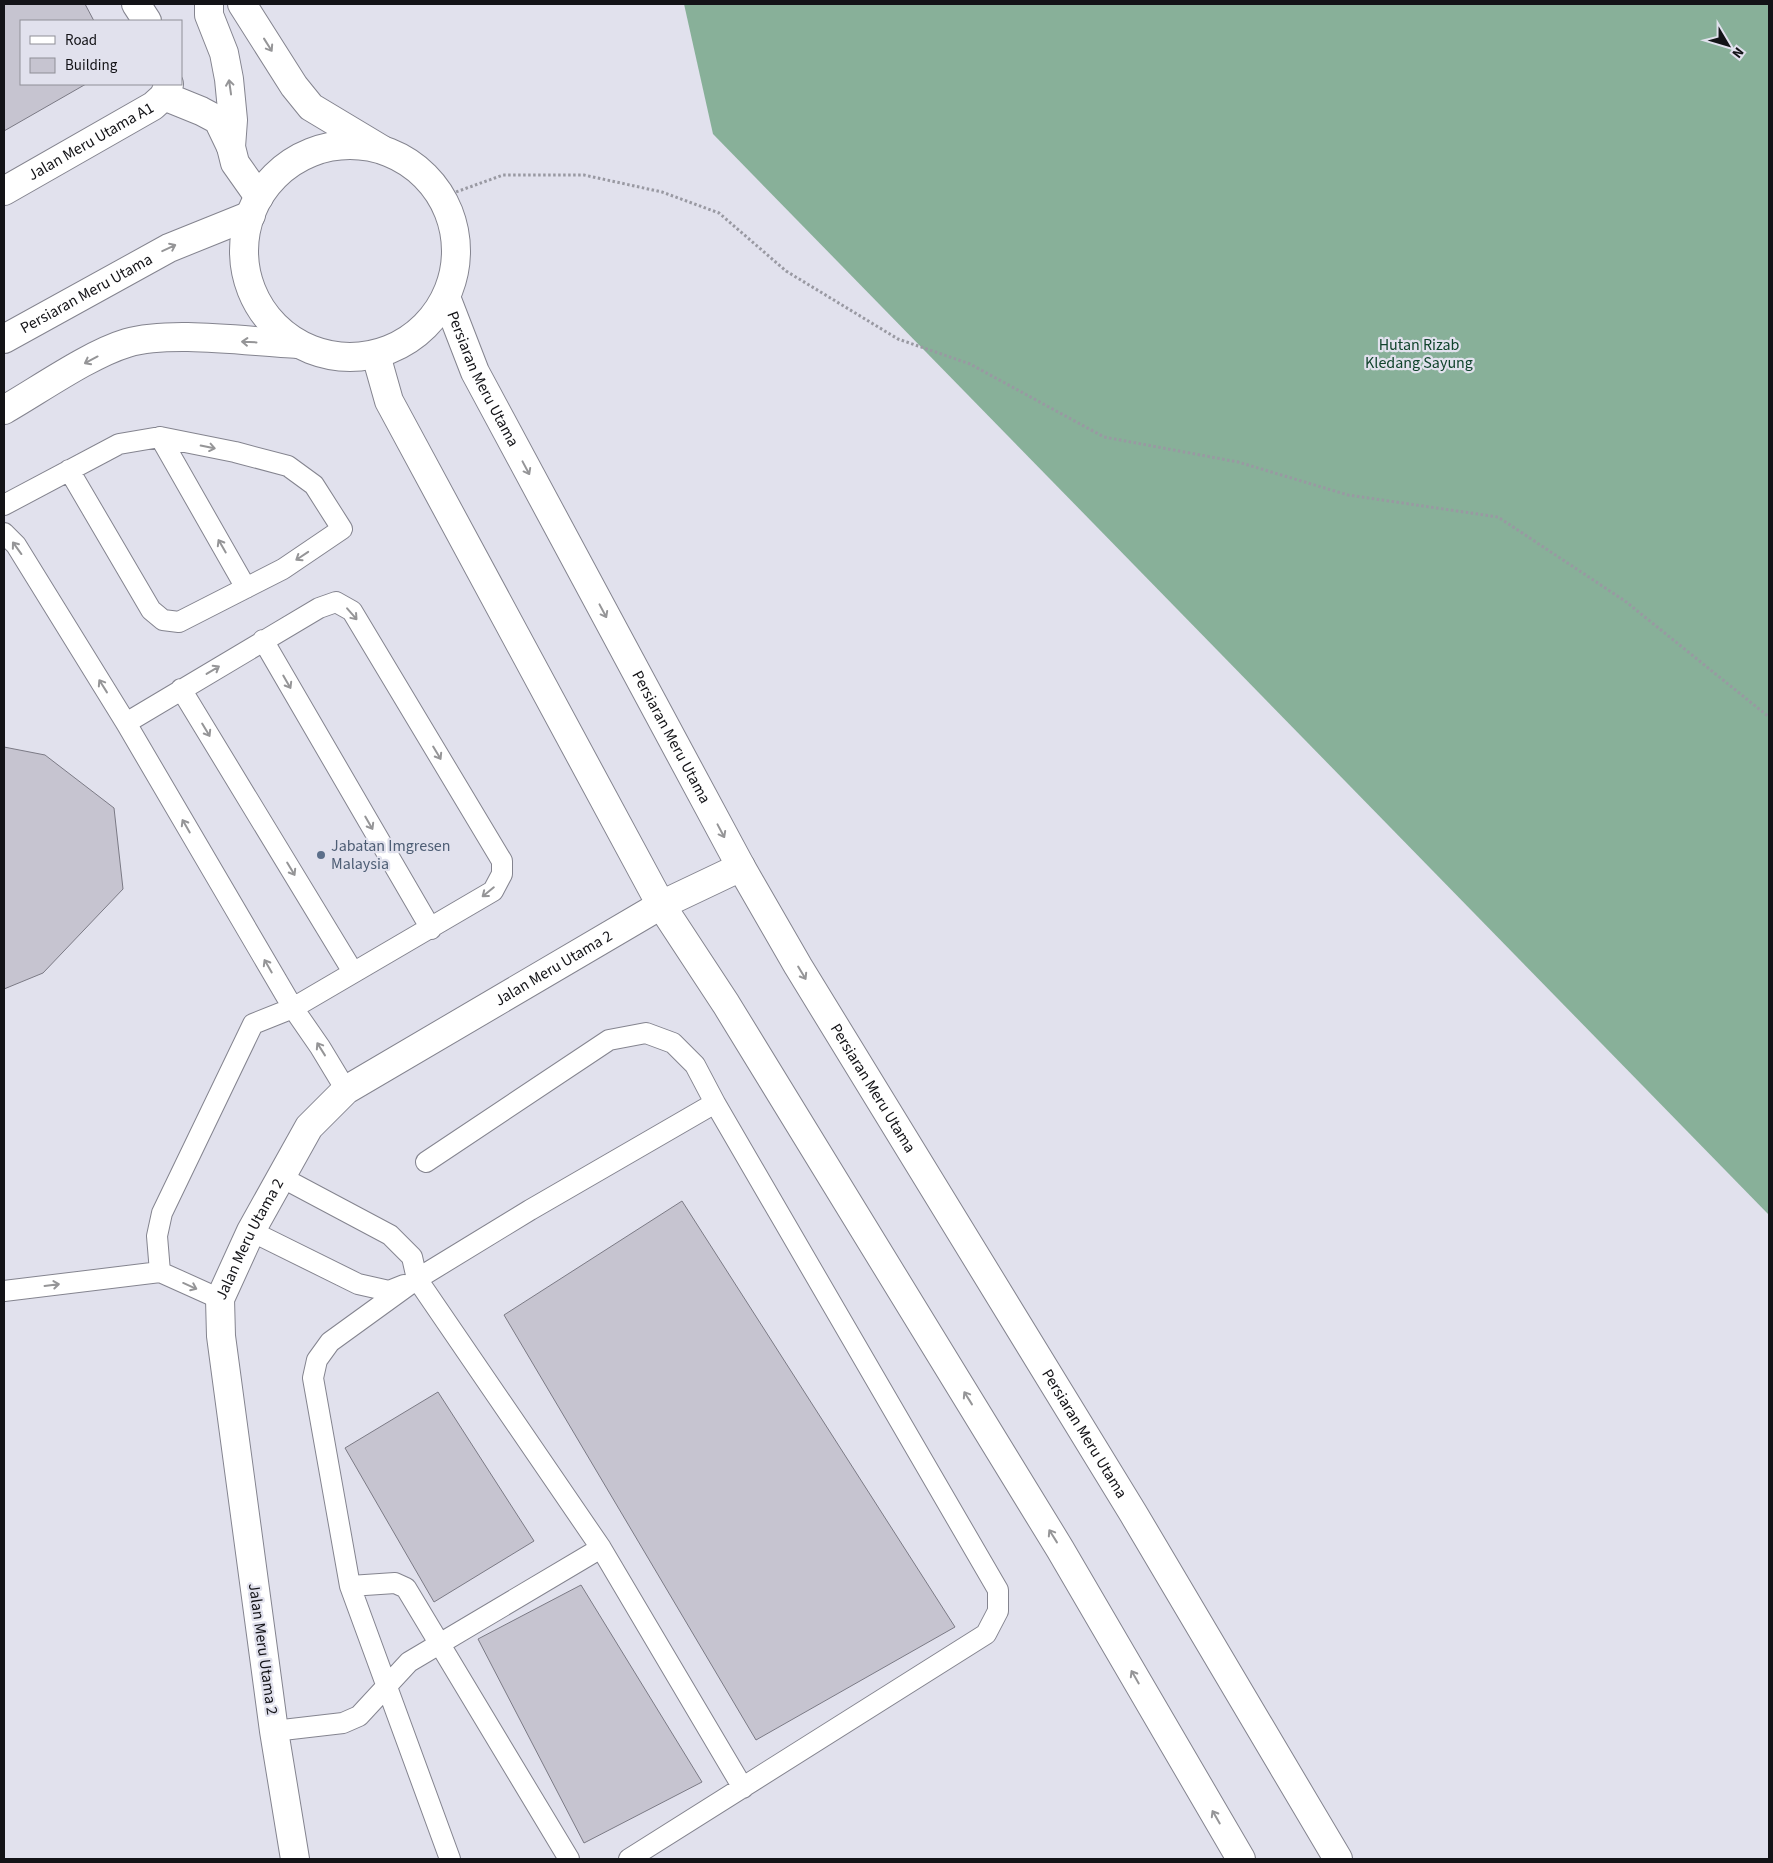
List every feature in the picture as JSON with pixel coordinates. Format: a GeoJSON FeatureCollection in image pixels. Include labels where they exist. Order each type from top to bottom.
{"type":"FeatureCollection","features":[{"type":"Feature","properties":{"kind":"main road"},"geometry":{"type":"LineString","coordinates":[[136,4],[145,20]]}},
{"type":"Feature","properties":{"kind":"main road"},"geometry":{"type":"LineString","coordinates":[[209,4],[209,15],[224,53],[229,79],[232,120],[231,147]]}},
{"type":"Feature","properties":{"kind":"main road"},"geometry":{"type":"LineString","coordinates":[[242,4],[294,86],[312,106],[382,149],[405,160],[419,171],[442,197],[452,220],[457,247],[454,272],[446,297],[428,323],[405,342],[376,355],[356,358],[336,357],[317,353],[298,344],[269,321],[250,289],[244,252],[255,206],[276,175],[299,158],[325,148],[354,145],[382,149]]}},
{"type":"Feature","properties":{"kind":"main road"},"geometry":{"type":"LineString","coordinates":[[166,90],[218,120],[255,206]]}},
{"type":"Feature","properties":{"kind":"main road","name":"Jalan Meru Utama A1"},"geometry":{"type":"LineString","coordinates":[[4,191],[153,106],[166,90]]}},
{"type":"Feature","properties":{"kind":"main road","name":"Persiaran Meru Utama"},"geometry":{"type":"LineString","coordinates":[[4,339],[169,248],[255,206]]}},
{"type":"Feature","properties":{"kind":"main road","name":"Persiaran Meru Utama"},"geometry":{"type":"LineString","coordinates":[[446,297],[474,372],[741,867],[798,966],[1133,1513],[1338,1859]]}},
{"type":"Feature","properties":{"kind":"main road"},"geometry":{"type":"LineString","coordinates":[[4,410],[94,358],[140,340],[155,337],[298,344]]}},
{"type":"Feature","properties":{"kind":"main road"},"geometry":{"type":"LineString","coordinates":[[376,355],[389,401],[661,905],[726,1004],[1060,1549],[1241,1859]]}},
{"type":"Feature","properties":{"kind":"main road","name":"Jalan Meru Utama 2"},"geometry":{"type":"LineString","coordinates":[[295,1859],[274,1731],[221,1336],[220,1299],[251,1231],[309,1127],[346,1090],[661,905],[741,867]]}},
{"type":"Feature","properties":{"kind":"lane"},"geometry":{"type":"LineString","coordinates":[[4,505],[69,470],[119,444],[160,438],[235,452],[288,466],[314,485],[342,529],[283,569],[246,588],[179,622],[163,620],[151,610],[69,470]]}},
{"type":"Feature","properties":{"kind":"lane"},"geometry":{"type":"LineString","coordinates":[[160,438],[246,588]]}},
{"type":"Feature","properties":{"kind":"lane"},"geometry":{"type":"LineString","coordinates":[[4,533],[16,545],[126,723],[293,1008],[320,1047],[346,1090]]}},
{"type":"Feature","properties":{"kind":"lane"},"geometry":{"type":"LineString","coordinates":[[126,723],[263,640],[319,608],[336,602],[352,611],[502,861],[502,874],[493,891],[293,1008],[253,1024],[162,1213],[157,1236],[160,1272]]}},
{"type":"Feature","properties":{"kind":"lane"},"geometry":{"type":"LineString","coordinates":[[263,640],[431,929]]}},
{"type":"Feature","properties":{"kind":"lane"},"geometry":{"type":"LineString","coordinates":[[181,689],[353,972]]}},
{"type":"Feature","properties":{"kind":"lane"},"geometry":{"type":"LineString","coordinates":[[426,1162],[609,1040],[646,1033],[673,1043],[694,1065],[998,1590],[998,1612],[986,1634],[629,1859]]}},
{"type":"Feature","properties":{"kind":"lane"},"geometry":{"type":"LineString","coordinates":[[450,1859],[350,1586],[313,1378],[317,1360],[330,1342],[417,1279],[530,1210],[716,1103]]}},
{"type":"Feature","properties":{"kind":"lane"},"geometry":{"type":"LineString","coordinates":[[281,1177],[390,1235],[412,1257],[417,1279],[601,1548],[743,1788]]}},
{"type":"Feature","properties":{"kind":"lane"},"geometry":{"type":"LineString","coordinates":[[251,1231],[318,1262],[358,1284],[389,1291],[417,1279]]}},
{"type":"Feature","properties":{"kind":"lane"},"geometry":{"type":"LineString","coordinates":[[4,1291],[160,1272],[220,1299]]}},
{"type":"Feature","properties":{"kind":"lane"},"geometry":{"type":"LineString","coordinates":[[274,1731],[343,1722],[359,1716],[388,1687],[409,1662],[438,1643],[601,1548]]}},
{"type":"Feature","properties":{"kind":"lane"},"geometry":{"type":"LineString","coordinates":[[350,1586],[401,1584],[406,1588],[569,1859]]}},
{"type":"Feature","properties":{"kind":"path"},"geometry":{"type":"LineString","coordinates":[[442,197],[503,175],[584,175],[662,192],[719,213],[786,270],[898,338],[970,364],[1104,437],[1238,462],[1348,494],[1498,517],[1625,601],[1769,717]]}},
{"type":"Feature","properties":{"kind":"green space","name":"Hutan Rizab Kledang Sayung"},"geometry":{"type":"Polygon","coordinates":[[[684,4],[1769,4],[1769,1215],[713,134],[684,4]]]}},
{"type":"Feature","properties":{"kind":"building"},"geometry":{"type":"Polygon","coordinates":[[[4,4],[85,4],[93,20],[20,20],[20,85],[84,85],[4,131],[4,4]]]}},
{"type":"Feature","properties":{"kind":"building"},"geometry":{"type":"Polygon","coordinates":[[[4,747],[45,755],[114,808],[123,889],[43,973],[4,989],[4,747]]]}},
{"type":"Feature","properties":{"kind":"building"},"geometry":{"type":"Polygon","coordinates":[[[682,1201],[955,1627],[756,1740],[504,1315],[682,1201]]]}},
{"type":"Feature","properties":{"kind":"building"},"geometry":{"type":"Polygon","coordinates":[[[438,1392],[534,1541],[434,1602],[345,1448],[438,1392]]]}},
{"type":"Feature","properties":{"kind":"building"},"geometry":{"type":"Polygon","coordinates":[[[581,1585],[702,1782],[584,1843],[478,1639],[581,1585]]]}},
{"type":"Feature","properties":{"kind":"place","name":"Jabatan Imgresen Malaysia"},"geometry":{"type":"Point","coordinates":[321,855]}}]}
